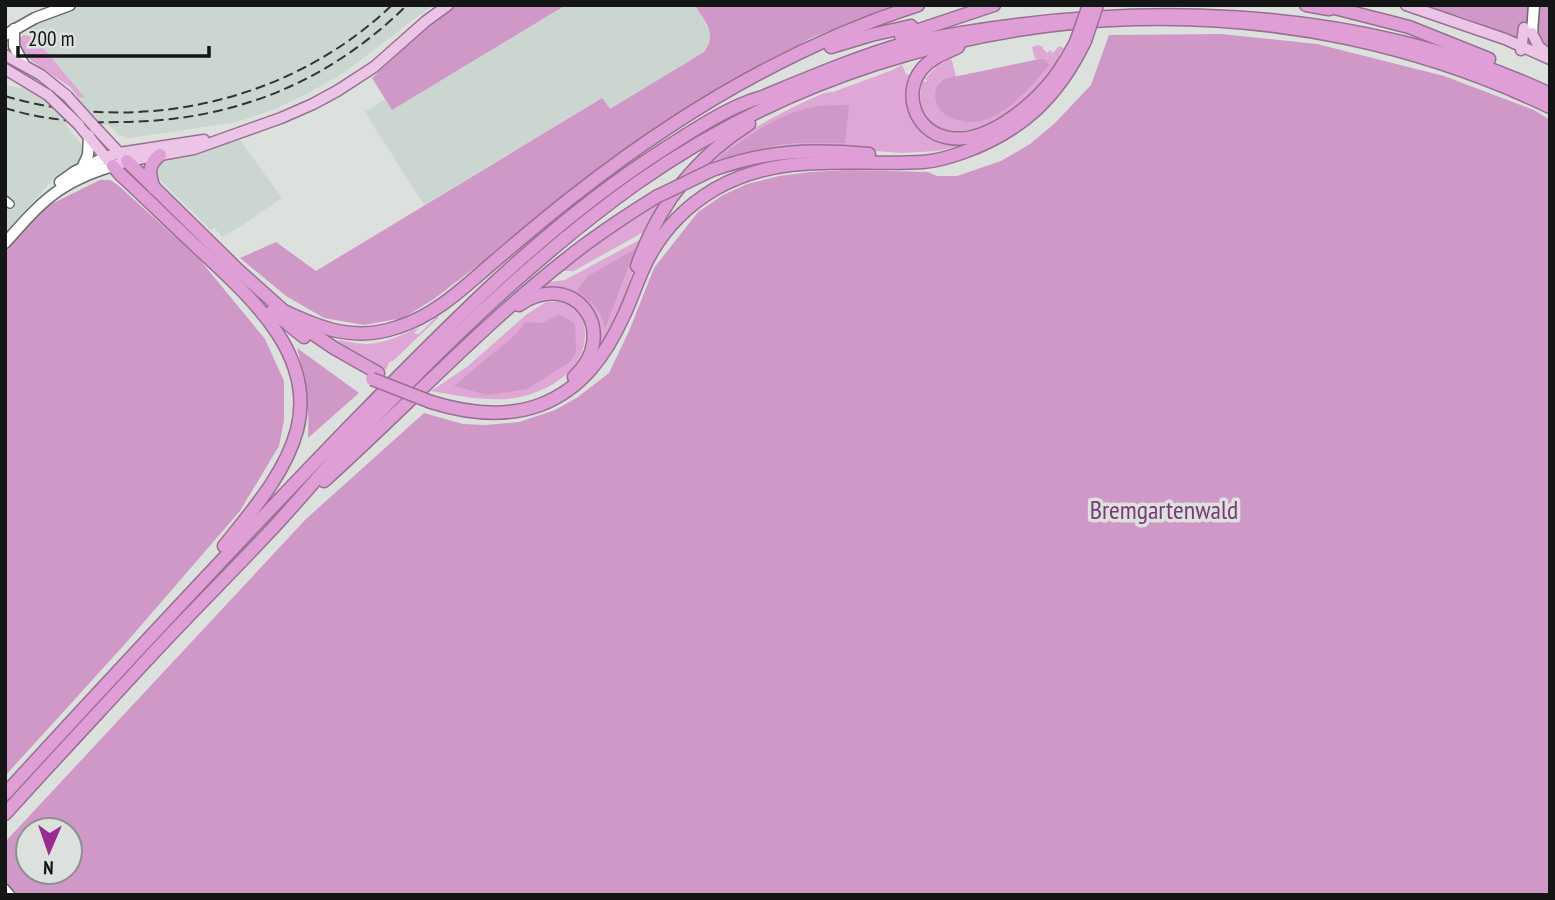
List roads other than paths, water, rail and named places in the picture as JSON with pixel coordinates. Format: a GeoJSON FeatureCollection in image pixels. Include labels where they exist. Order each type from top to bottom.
{"type":"FeatureCollection","features":[{"type":"Feature","properties":{"kind":"highway"},"geometry":{"type":"LineString","coordinates":[[282,310],[324,328],[353,334],[388,330],[411,323],[449,299],[552,212],[620,161],[719,98],[761,72],[809,49],[918,5]]}},
{"type":"Feature","properties":{"kind":"highway"},"geometry":{"type":"LineString","coordinates":[[749,101],[759,92],[852,53],[994,5]]}},
{"type":"Feature","properties":{"kind":"highway"},"geometry":{"type":"LineString","coordinates":[[1028,28],[1003,38],[960,46],[929,62],[914,82],[912,94],[914,110],[923,124],[936,134],[953,139],[972,137],[992,130],[1022,109],[1042,92],[1081,42],[1088,5]]}},
{"type":"Feature","properties":{"kind":"highway"},"geometry":{"type":"LineString","coordinates":[[233,281],[341,362],[454,409],[506,413],[534,407],[561,395],[596,365],[612,340],[657,243],[685,211],[703,197],[725,184],[762,170],[793,164],[943,160],[993,141],[1036,111],[1069,72],[1097,5]]}},
{"type":"Feature","properties":{"kind":"highway"},"geometry":{"type":"LineString","coordinates":[[1306,5],[1391,22],[1492,60],[1550,87]]}},
{"type":"Feature","properties":{"kind":"highway"},"geometry":{"type":"LineString","coordinates":[[1323,5],[1347,12]]}},
{"type":"Feature","properties":{"kind":"highway"},"geometry":{"type":"LineString","coordinates":[[5,794],[199,584],[466,309],[585,205],[647,160],[749,101],[852,60],[951,31],[1055,13],[1155,6],[1264,12],[1354,27],[1448,53],[1550,94]]}},
{"type":"Feature","properties":{"kind":"highway"},"geometry":{"type":"LineString","coordinates":[[5,814],[338,455],[462,331],[579,227],[638,183],[706,139],[776,102],[872,66],[973,37],[1105,20],[1163,18],[1223,20],[1351,39],[1410,53],[1493,82],[1550,107]]}},
{"type":"Feature","properties":{"kind":"highway"},"geometry":{"type":"LineString","coordinates":[[719,98],[783,66],[829,48],[871,35],[948,21]]}},
{"type":"Feature","properties":{"kind":"highway"},"geometry":{"type":"LineString","coordinates":[[612,340],[650,233],[665,205],[689,174],[739,130],[823,84]]}},
{"type":"Feature","properties":{"kind":"highway"},"geometry":{"type":"LineString","coordinates":[[275,526],[565,259],[656,197],[712,170],[753,158],[788,152],[822,151],[926,157],[963,152]]}},
{"type":"Feature","properties":{"kind":"highway"},"geometry":{"type":"LineString","coordinates":[[154,189],[150,168],[160,155]]}},
{"type":"Feature","properties":{"kind":"highway"},"geometry":{"type":"LineString","coordinates":[[123,157],[282,310],[375,376]]}},
{"type":"Feature","properties":{"kind":"highway"},"geometry":{"type":"LineString","coordinates":[[110,161],[121,175],[233,281],[268,321],[289,354],[298,380],[299,415],[292,444],[276,475],[199,584]]}},
{"type":"Feature","properties":{"kind":"highway"},"geometry":{"type":"LineString","coordinates":[[433,400],[493,406],[517,404],[547,395],[580,372],[591,353],[594,338],[592,322],[584,308],[570,298],[555,293],[529,299],[485,330]]}},
{"type":"Feature","properties":{"kind":"main road"},"geometry":{"type":"LineString","coordinates":[[24,65],[10,32],[35,18],[70,5]]}},
{"type":"Feature","properties":{"kind":"main road"},"geometry":{"type":"LineString","coordinates":[[5,69],[48,94],[79,125],[91,131],[123,157],[160,155],[194,149],[294,113],[337,91],[374,67],[448,5]]}},
{"type":"Feature","properties":{"kind":"main road"},"geometry":{"type":"LineString","coordinates":[[1406,5],[1505,38],[1550,66]]}},
{"type":"Feature","properties":{"kind":"main road"},"geometry":{"type":"LineString","coordinates":[[1522,49],[1532,5]]}},
{"type":"Feature","properties":{"kind":"main road"},"geometry":{"type":"LineString","coordinates":[[1458,23],[1522,49],[1550,57]]}},
{"type":"Feature","properties":{"kind":"main road"},"geometry":{"type":"LineString","coordinates":[[1505,38],[1528,31]]}},
{"type":"Feature","properties":{"kind":"main road"},"geometry":{"type":"LineString","coordinates":[[1528,31],[1550,57]]}},
{"type":"Feature","properties":{"kind":"main road"},"geometry":{"type":"LineString","coordinates":[[5,55],[52,83],[68,96],[110,161]]}},
{"type":"Feature","properties":{"kind":"main road"},"geometry":{"type":"LineString","coordinates":[[82,168],[88,155],[91,131]]}},
{"type":"Feature","properties":{"kind":"main road"},"geometry":{"type":"LineString","coordinates":[[5,243],[58,183],[82,168],[123,157],[219,139]]}},
{"type":"Feature","properties":{"kind":"main road"},"geometry":{"type":"LineString","coordinates":[[42,202],[110,161]]}},
{"type":"Feature","properties":{"kind":"street"},"geometry":{"type":"LineString","coordinates":[[5,888],[11,895]]}},
{"type":"Feature","properties":{"kind":"railway"},"geometry":{"type":"LineString","coordinates":[[5,96],[56,108],[108,112],[160,110],[211,102],[260,87],[308,66],[352,38],[392,5]]}},
{"type":"Feature","properties":{"kind":"railway"},"geometry":{"type":"LineString","coordinates":[[5,108],[63,120],[122,122],[163,120],[240,105],[311,76],[345,56],[407,5]]}},
{"type":"Feature","properties":{"kind":"park label","name":"Bremgartenwald"},"geometry":{"type":"Point","coordinates":[1164,510]}}]}
